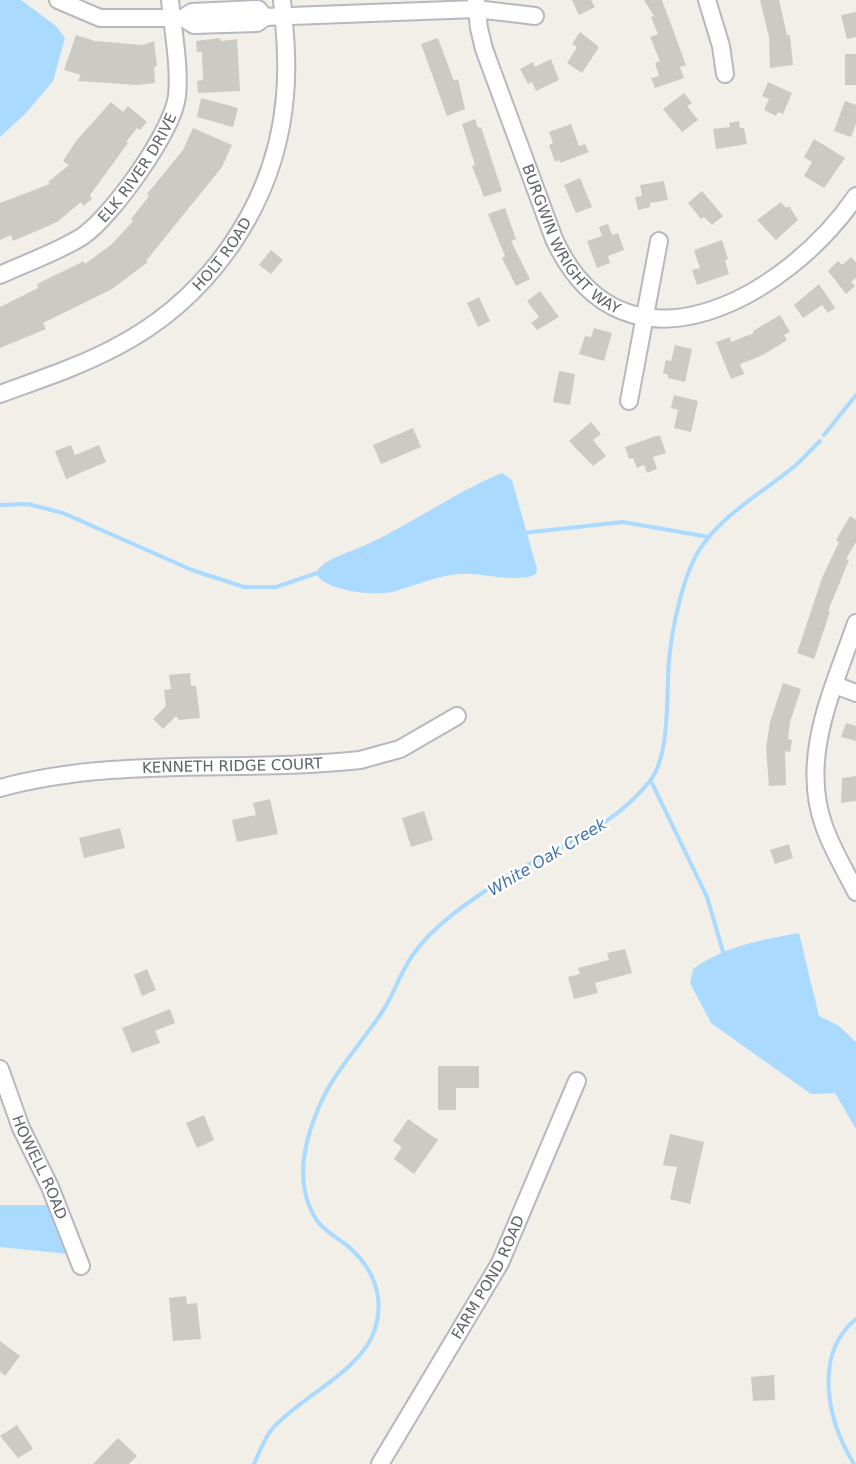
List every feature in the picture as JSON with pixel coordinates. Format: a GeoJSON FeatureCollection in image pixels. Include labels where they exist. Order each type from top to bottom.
{"type":"FeatureCollection","features":[{"type":"Feature","properties":{"kind":"street"},"geometry":{"type":"LineString","coordinates":[[58,0],[100,18],[177,19],[194,25],[257,23],[283,8],[476,4],[535,16]]}},
{"type":"Feature","properties":{"kind":"street","name":"ELK RIVER DRIVE"},"geometry":{"type":"LineString","coordinates":[[0,275],[68,245],[93,228],[154,148],[169,124],[177,96],[177,19],[170,0]]}},
{"type":"Feature","properties":{"kind":"street"},"geometry":{"type":"LineString","coordinates":[[707,0],[721,46],[725,74]]}},
{"type":"Feature","properties":{"kind":"street","name":"BURGWIN WRIGHT WAY"},"geometry":{"type":"LineString","coordinates":[[476,4],[484,49],[561,255],[578,278],[598,298],[624,312],[645,317],[696,316],[741,298],[808,252],[833,227],[856,196]]}},
{"type":"Feature","properties":{"kind":"street","name":"HOLT ROAD"},"geometry":{"type":"LineString","coordinates":[[0,394],[94,358],[140,333],[184,300],[226,253],[256,204],[273,162],[286,93],[283,8]]}},
{"type":"Feature","properties":{"kind":"street"},"geometry":{"type":"LineString","coordinates":[[629,401],[659,241]]}},
{"type":"Feature","properties":{"kind":"street"},"geometry":{"type":"LineString","coordinates":[[856,623],[816,744],[815,783],[823,824],[856,892]]}},
{"type":"Feature","properties":{"kind":"street"},"geometry":{"type":"LineString","coordinates":[[835,685],[856,693]]}},
{"type":"Feature","properties":{"kind":"street","name":"KENNETH RIDGE COURT"},"geometry":{"type":"LineString","coordinates":[[0,788],[30,780],[86,773],[360,760],[400,749],[457,716]]}},
{"type":"Feature","properties":{"kind":"street","name":"HOWELL ROAD"},"geometry":{"type":"LineString","coordinates":[[2,1079],[21,1128],[50,1187],[81,1266]]}},
{"type":"Feature","properties":{"kind":"street","name":"FARM POND ROAD"},"geometry":{"type":"LineString","coordinates":[[380,1464],[500,1263],[577,1081]]}},
{"type":"Feature","properties":{"kind":"water"},"geometry":{"type":"Polygon","coordinates":[[[0,0],[21,0],[56,26],[65,38],[53,81],[26,113],[0,137],[0,0]]]}},
{"type":"Feature","properties":{"kind":"water"},"geometry":{"type":"Polygon","coordinates":[[[502,473],[512,480],[537,569],[536,574],[519,578],[450,575],[392,592],[373,593],[339,588],[321,579],[316,573],[330,560],[381,538],[466,490],[502,473]]]}},
{"type":"Feature","properties":{"kind":"water"},"geometry":{"type":"Polygon","coordinates":[[[799,933],[819,1016],[839,1026],[856,1042],[856,1129],[835,1093],[811,1094],[711,1023],[690,983],[693,969],[731,949],[757,941],[799,933]]]}},
{"type":"Feature","properties":{"kind":"water"},"geometry":{"type":"Polygon","coordinates":[[[0,1205],[51,1205],[68,1254],[0,1247],[0,1205]]]}},
{"type":"Feature","properties":{"kind":"building"},"geometry":{"type":"Polygon","coordinates":[[[572,0],[591,0],[595,7],[579,15],[572,0]]]}},
{"type":"Feature","properties":{"kind":"building"},"geometry":{"type":"Polygon","coordinates":[[[644,0],[662,0],[686,65],[680,67],[684,78],[655,88],[651,78],[659,76],[655,63],[660,61],[650,37],[658,34],[651,17],[654,16],[644,0]]]}},
{"type":"Feature","properties":{"kind":"building"},"geometry":{"type":"Polygon","coordinates":[[[760,0],[779,0],[787,35],[790,35],[793,65],[770,68],[769,37],[760,0]]]}},
{"type":"Feature","properties":{"kind":"building"},"geometry":{"type":"Polygon","coordinates":[[[856,12],[856,37],[847,39],[841,15],[856,12]]]}},
{"type":"Feature","properties":{"kind":"building"},"geometry":{"type":"Polygon","coordinates":[[[580,32],[599,47],[582,73],[567,63],[577,47],[572,44],[580,32]]]}},
{"type":"Feature","properties":{"kind":"building"},"geometry":{"type":"Polygon","coordinates":[[[76,35],[95,41],[143,45],[154,41],[157,66],[154,67],[155,83],[136,85],[78,81],[81,75],[64,70],[76,35]]]}},
{"type":"Feature","properties":{"kind":"building"},"geometry":{"type":"Polygon","coordinates":[[[220,38],[221,41],[237,39],[240,91],[198,93],[197,81],[203,80],[202,52],[197,52],[196,41],[220,38]]]}},
{"type":"Feature","properties":{"kind":"building"},"geometry":{"type":"Polygon","coordinates":[[[438,38],[454,81],[458,79],[465,109],[447,116],[421,44],[438,38]]]}},
{"type":"Feature","properties":{"kind":"building"},"geometry":{"type":"Polygon","coordinates":[[[845,54],[856,54],[856,85],[845,85],[845,54]]]}},
{"type":"Feature","properties":{"kind":"building"},"geometry":{"type":"Polygon","coordinates":[[[551,59],[559,80],[536,91],[532,82],[528,84],[520,69],[533,62],[535,67],[551,59]]]}},
{"type":"Feature","properties":{"kind":"building"},"geometry":{"type":"Polygon","coordinates":[[[768,82],[792,93],[783,114],[778,112],[776,116],[764,110],[769,99],[762,96],[768,82]]]}},
{"type":"Feature","properties":{"kind":"building"},"geometry":{"type":"Polygon","coordinates":[[[684,93],[692,103],[687,106],[698,120],[682,132],[663,109],[684,93]]]}},
{"type":"Feature","properties":{"kind":"building"},"geometry":{"type":"Polygon","coordinates":[[[201,98],[238,108],[233,127],[197,117],[201,98]]]}},
{"type":"Feature","properties":{"kind":"building"},"geometry":{"type":"Polygon","coordinates":[[[845,101],[856,105],[856,124],[851,137],[834,131],[845,101]]]}},
{"type":"Feature","properties":{"kind":"building"},"geometry":{"type":"Polygon","coordinates":[[[111,102],[123,112],[128,106],[147,122],[140,130],[137,128],[126,142],[128,143],[90,195],[92,199],[83,206],[81,202],[57,222],[13,241],[11,235],[0,240],[0,203],[50,184],[48,182],[69,165],[63,161],[76,141],[111,102]]]}},
{"type":"Feature","properties":{"kind":"building"},"geometry":{"type":"Polygon","coordinates":[[[475,119],[478,128],[481,127],[502,191],[484,197],[472,166],[475,165],[462,124],[475,119]]]}},
{"type":"Feature","properties":{"kind":"building"},"geometry":{"type":"Polygon","coordinates":[[[739,121],[740,128],[744,128],[747,144],[716,149],[713,129],[730,127],[729,123],[739,121]]]}},
{"type":"Feature","properties":{"kind":"building"},"geometry":{"type":"Polygon","coordinates":[[[571,124],[579,146],[585,144],[589,152],[560,163],[559,160],[555,162],[549,145],[553,143],[549,132],[571,124]]]}},
{"type":"Feature","properties":{"kind":"building"},"geometry":{"type":"Polygon","coordinates":[[[193,128],[232,145],[222,167],[146,261],[148,262],[112,289],[43,323],[46,329],[0,348],[0,307],[38,288],[37,284],[84,261],[85,264],[112,244],[133,221],[131,219],[149,196],[147,194],[183,150],[193,128]]]}},
{"type":"Feature","properties":{"kind":"building"},"geometry":{"type":"Polygon","coordinates":[[[814,139],[845,158],[824,188],[804,176],[812,162],[804,157],[814,139]]]}},
{"type":"Feature","properties":{"kind":"building"},"geometry":{"type":"Polygon","coordinates":[[[580,178],[592,207],[576,213],[564,185],[580,178]]]}},
{"type":"Feature","properties":{"kind":"building"},"geometry":{"type":"Polygon","coordinates":[[[664,181],[668,200],[650,203],[650,207],[638,210],[635,197],[642,196],[640,185],[664,181]]]}},
{"type":"Feature","properties":{"kind":"building"},"geometry":{"type":"Polygon","coordinates":[[[702,191],[723,216],[712,225],[704,217],[701,219],[688,203],[702,191]]]}},
{"type":"Feature","properties":{"kind":"building"},"geometry":{"type":"Polygon","coordinates":[[[781,202],[786,208],[789,206],[798,220],[776,240],[757,220],[781,202]]]}},
{"type":"Feature","properties":{"kind":"building"},"geometry":{"type":"Polygon","coordinates":[[[505,208],[516,239],[511,241],[530,279],[516,286],[502,258],[505,256],[488,214],[505,208]]]}},
{"type":"Feature","properties":{"kind":"building"},"geometry":{"type":"Polygon","coordinates":[[[608,224],[612,235],[618,233],[624,250],[608,256],[610,263],[597,268],[587,241],[602,236],[599,227],[608,224]]]}},
{"type":"Feature","properties":{"kind":"building"},"geometry":{"type":"Polygon","coordinates":[[[722,240],[728,259],[725,260],[729,274],[697,285],[692,270],[700,268],[694,250],[722,240]]]}},
{"type":"Feature","properties":{"kind":"building"},"geometry":{"type":"Polygon","coordinates":[[[271,250],[283,260],[271,274],[259,265],[271,250]]]}},
{"type":"Feature","properties":{"kind":"building"},"geometry":{"type":"Polygon","coordinates":[[[851,257],[856,262],[856,278],[851,282],[855,286],[846,294],[828,271],[838,261],[842,265],[851,257]]]}},
{"type":"Feature","properties":{"kind":"building"},"geometry":{"type":"Polygon","coordinates":[[[819,284],[835,308],[828,313],[822,305],[803,318],[794,305],[819,284]]]}},
{"type":"Feature","properties":{"kind":"building"},"geometry":{"type":"Polygon","coordinates":[[[540,291],[559,317],[537,330],[531,323],[539,317],[527,301],[540,291]]]}},
{"type":"Feature","properties":{"kind":"building"},"geometry":{"type":"Polygon","coordinates":[[[479,297],[490,321],[478,327],[467,303],[479,297]]]}},
{"type":"Feature","properties":{"kind":"building"},"geometry":{"type":"Polygon","coordinates":[[[780,315],[790,332],[784,335],[787,340],[763,355],[740,364],[744,374],[731,379],[716,342],[730,337],[731,342],[754,333],[753,331],[780,315]]]}},
{"type":"Feature","properties":{"kind":"building"},"geometry":{"type":"Polygon","coordinates":[[[594,328],[612,333],[604,361],[579,354],[585,336],[591,337],[594,328]]]}},
{"type":"Feature","properties":{"kind":"building"},"geometry":{"type":"Polygon","coordinates":[[[675,345],[692,349],[685,382],[668,378],[668,375],[663,373],[666,360],[671,361],[675,345]]]}},
{"type":"Feature","properties":{"kind":"building"},"geometry":{"type":"Polygon","coordinates":[[[559,371],[575,374],[570,405],[553,402],[559,371]]]}},
{"type":"Feature","properties":{"kind":"building"},"geometry":{"type":"Polygon","coordinates":[[[674,395],[698,401],[691,432],[674,428],[678,410],[671,408],[674,395]]]}},
{"type":"Feature","properties":{"kind":"building"},"geometry":{"type":"Polygon","coordinates":[[[591,422],[601,434],[593,440],[606,456],[593,466],[569,441],[591,422]]]}},
{"type":"Feature","properties":{"kind":"building"},"geometry":{"type":"Polygon","coordinates":[[[413,428],[421,447],[381,464],[373,445],[413,428]]]}},
{"type":"Feature","properties":{"kind":"building"},"geometry":{"type":"Polygon","coordinates":[[[660,436],[666,453],[653,457],[657,469],[647,473],[644,465],[637,468],[633,458],[629,459],[625,447],[660,436]]]}},
{"type":"Feature","properties":{"kind":"building"},"geometry":{"type":"Polygon","coordinates":[[[71,445],[75,455],[99,445],[106,462],[66,479],[55,451],[71,445]]]}},
{"type":"Feature","properties":{"kind":"building"},"geometry":{"type":"Polygon","coordinates":[[[850,516],[856,520],[856,542],[846,559],[849,560],[828,611],[830,612],[814,659],[797,653],[822,578],[839,542],[836,540],[850,516]]]}},
{"type":"Feature","properties":{"kind":"building"},"geometry":{"type":"Polygon","coordinates":[[[190,673],[191,686],[196,686],[200,718],[179,720],[176,716],[163,729],[153,719],[166,706],[164,690],[171,689],[169,675],[190,673]]]}},
{"type":"Feature","properties":{"kind":"building"},"geometry":{"type":"Polygon","coordinates":[[[783,683],[801,689],[790,722],[788,739],[792,740],[790,752],[785,751],[786,785],[769,786],[766,748],[770,722],[783,683]]]}},
{"type":"Feature","properties":{"kind":"building"},"geometry":{"type":"Polygon","coordinates":[[[846,723],[856,726],[856,741],[841,737],[846,723]]]}},
{"type":"Feature","properties":{"kind":"building"},"geometry":{"type":"Polygon","coordinates":[[[856,776],[856,801],[841,803],[842,778],[856,776]]]}},
{"type":"Feature","properties":{"kind":"building"},"geometry":{"type":"Polygon","coordinates":[[[270,799],[278,834],[237,842],[232,820],[256,815],[253,803],[270,799]]]}},
{"type":"Feature","properties":{"kind":"building"},"geometry":{"type":"Polygon","coordinates":[[[424,811],[433,840],[411,847],[402,818],[424,811]]]}},
{"type":"Feature","properties":{"kind":"building"},"geometry":{"type":"Polygon","coordinates":[[[120,828],[125,848],[84,858],[79,838],[120,828]]]}},
{"type":"Feature","properties":{"kind":"building"},"geometry":{"type":"Polygon","coordinates":[[[789,844],[793,858],[775,864],[770,850],[789,844]]]}},
{"type":"Feature","properties":{"kind":"building"},"geometry":{"type":"Polygon","coordinates":[[[625,949],[632,973],[595,983],[598,993],[574,999],[568,977],[580,974],[578,968],[609,960],[607,953],[625,949]]]}},
{"type":"Feature","properties":{"kind":"building"},"geometry":{"type":"Polygon","coordinates":[[[147,969],[156,990],[142,996],[134,975],[147,969]]]}},
{"type":"Feature","properties":{"kind":"building"},"geometry":{"type":"Polygon","coordinates":[[[170,1009],[175,1023],[155,1031],[160,1043],[132,1053],[122,1028],[170,1009]]]}},
{"type":"Feature","properties":{"kind":"building"},"geometry":{"type":"Polygon","coordinates":[[[438,1066],[479,1066],[479,1088],[456,1088],[456,1110],[438,1110],[438,1066]]]}},
{"type":"Feature","properties":{"kind":"building"},"geometry":{"type":"Polygon","coordinates":[[[204,1115],[214,1140],[197,1148],[186,1123],[204,1115]]]}},
{"type":"Feature","properties":{"kind":"building"},"geometry":{"type":"Polygon","coordinates":[[[408,1119],[438,1140],[414,1174],[394,1159],[402,1147],[393,1141],[408,1119]]]}},
{"type":"Feature","properties":{"kind":"building"},"geometry":{"type":"Polygon","coordinates":[[[670,1134],[704,1142],[690,1204],[670,1199],[677,1167],[663,1165],[670,1134]]]}},
{"type":"Feature","properties":{"kind":"building"},"geometry":{"type":"Polygon","coordinates":[[[186,1296],[187,1304],[197,1303],[201,1339],[173,1341],[169,1298],[186,1296]]]}},
{"type":"Feature","properties":{"kind":"building"},"geometry":{"type":"Polygon","coordinates":[[[0,1341],[20,1356],[5,1376],[0,1371],[0,1341]]]}},
{"type":"Feature","properties":{"kind":"building"},"geometry":{"type":"Polygon","coordinates":[[[774,1375],[775,1400],[753,1401],[751,1377],[774,1375]]]}},
{"type":"Feature","properties":{"kind":"building"},"geometry":{"type":"Polygon","coordinates":[[[17,1425],[33,1449],[18,1458],[0,1436],[17,1425]]]}},
{"type":"Feature","properties":{"kind":"building"},"geometry":{"type":"Polygon","coordinates":[[[118,1438],[137,1456],[129,1464],[93,1464],[118,1438]]]}},
{"type":"Feature","properties":{"kind":"waterway","name":"White Oak Creek"},"geometry":{"type":"LineString","coordinates":[[824,435],[856,395]]}},
{"type":"Feature","properties":{"kind":"waterway","name":"White Oak Creek"},"geometry":{"type":"LineString","coordinates":[[254,1464],[272,1429],[358,1357],[368,1344],[378,1317],[379,1306],[375,1284],[365,1264],[349,1247],[318,1222],[306,1196],[304,1155],[311,1127],[329,1087],[385,1008],[412,956],[431,934],[465,905],[502,880],[580,837],[616,814],[649,782],[661,757],[673,634],[679,604],[692,563],[707,539],[728,517],[795,466],[820,441]]}},
{"type":"Feature","properties":{"kind":"waterway"},"geometry":{"type":"LineString","coordinates":[[0,505],[28,504],[63,513],[192,570],[244,587],[276,587],[320,572]]}},
{"type":"Feature","properties":{"kind":"waterway"},"geometry":{"type":"LineString","coordinates":[[523,533],[623,522],[709,537]]}},
{"type":"Feature","properties":{"kind":"waterway"},"geometry":{"type":"LineString","coordinates":[[651,781],[707,897],[724,955]]}},
{"type":"Feature","properties":{"kind":"waterway"},"geometry":{"type":"LineString","coordinates":[[854,1464],[837,1429],[829,1389],[829,1370],[833,1351],[842,1334],[856,1319]]}}]}
